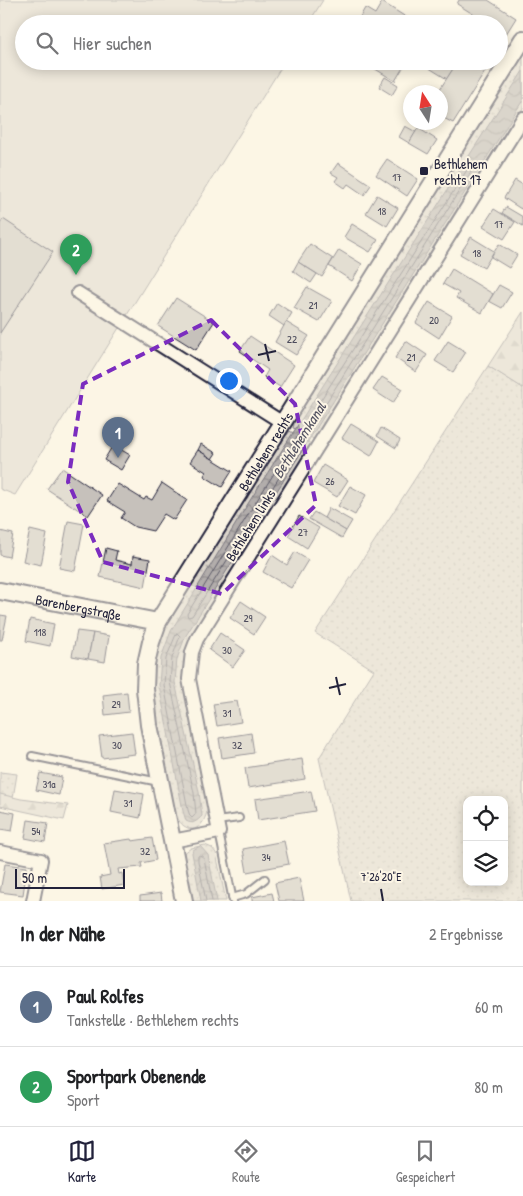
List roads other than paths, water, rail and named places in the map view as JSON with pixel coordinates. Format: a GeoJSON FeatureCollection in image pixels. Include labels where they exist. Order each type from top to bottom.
{"type":"FeatureCollection","features":[{"type":"Feature","properties":{"kind":"street","name":"Bethlehem rechts"},"geometry":{"type":"LineString","coordinates":[[508,64],[523,40]]}},
{"type":"Feature","properties":{"kind":"street","name":"Bethlehem rechts"},"geometry":{"type":"LineString","coordinates":[[184,901],[149,725],[146,664],[158,622],[504,70]]}},
{"type":"Feature","properties":{"kind":"street","name":"Bethlehem links"},"geometry":{"type":"LineString","coordinates":[[218,827],[189,679],[192,652],[197,639],[523,118]]}},
{"type":"Feature","properties":{"kind":"street"},"geometry":{"type":"LineString","coordinates":[[78,293],[283,423]]}},
{"type":"Feature","properties":{"kind":"street","name":"Barenbergstraße"},"geometry":{"type":"LineString","coordinates":[[0,591],[158,622]]}},
{"type":"Feature","properties":{"kind":"street"},"geometry":{"type":"LineString","coordinates":[[172,841],[218,827]]}},
{"type":"Feature","properties":{"kind":"street"},"geometry":{"type":"LineString","coordinates":[[0,852],[41,860],[33,901]]}},
{"type":"Feature","properties":{"kind":"lane"},"geometry":{"type":"LineString","coordinates":[[32,756],[160,782]]}},
{"type":"Feature","properties":{"kind":"lane"},"geometry":{"type":"LineString","coordinates":[[240,818],[218,827],[232,900],[246,894],[265,879]]}},
{"type":"Feature","properties":{"kind":"water","name":"Bethlehemkanal"},"geometry":{"type":"Polygon","coordinates":[[[523,71],[523,100],[185,637],[177,659],[175,682],[199,792],[202,816],[195,822],[188,822],[183,811],[159,685],[161,658],[171,631],[249,502],[523,71]]]}},
{"type":"Feature","properties":{"kind":"water"},"geometry":{"type":"Polygon","coordinates":[[[200,846],[208,855],[217,901],[201,901],[192,853],[193,850],[200,846]]]}},
{"type":"Feature","properties":{"kind":"place","name":"Bethlehem rechts 17"},"geometry":{"type":"Point","coordinates":[424,171]}},
{"type":"Feature","properties":{"kind":"place","name":"Sportpark Obenende"},"geometry":{"type":"Point","coordinates":[76,275]}},
{"type":"Feature","properties":{"kind":"place","name":"Paul Rolfes"},"geometry":{"type":"Point","coordinates":[118,458]}}]}
